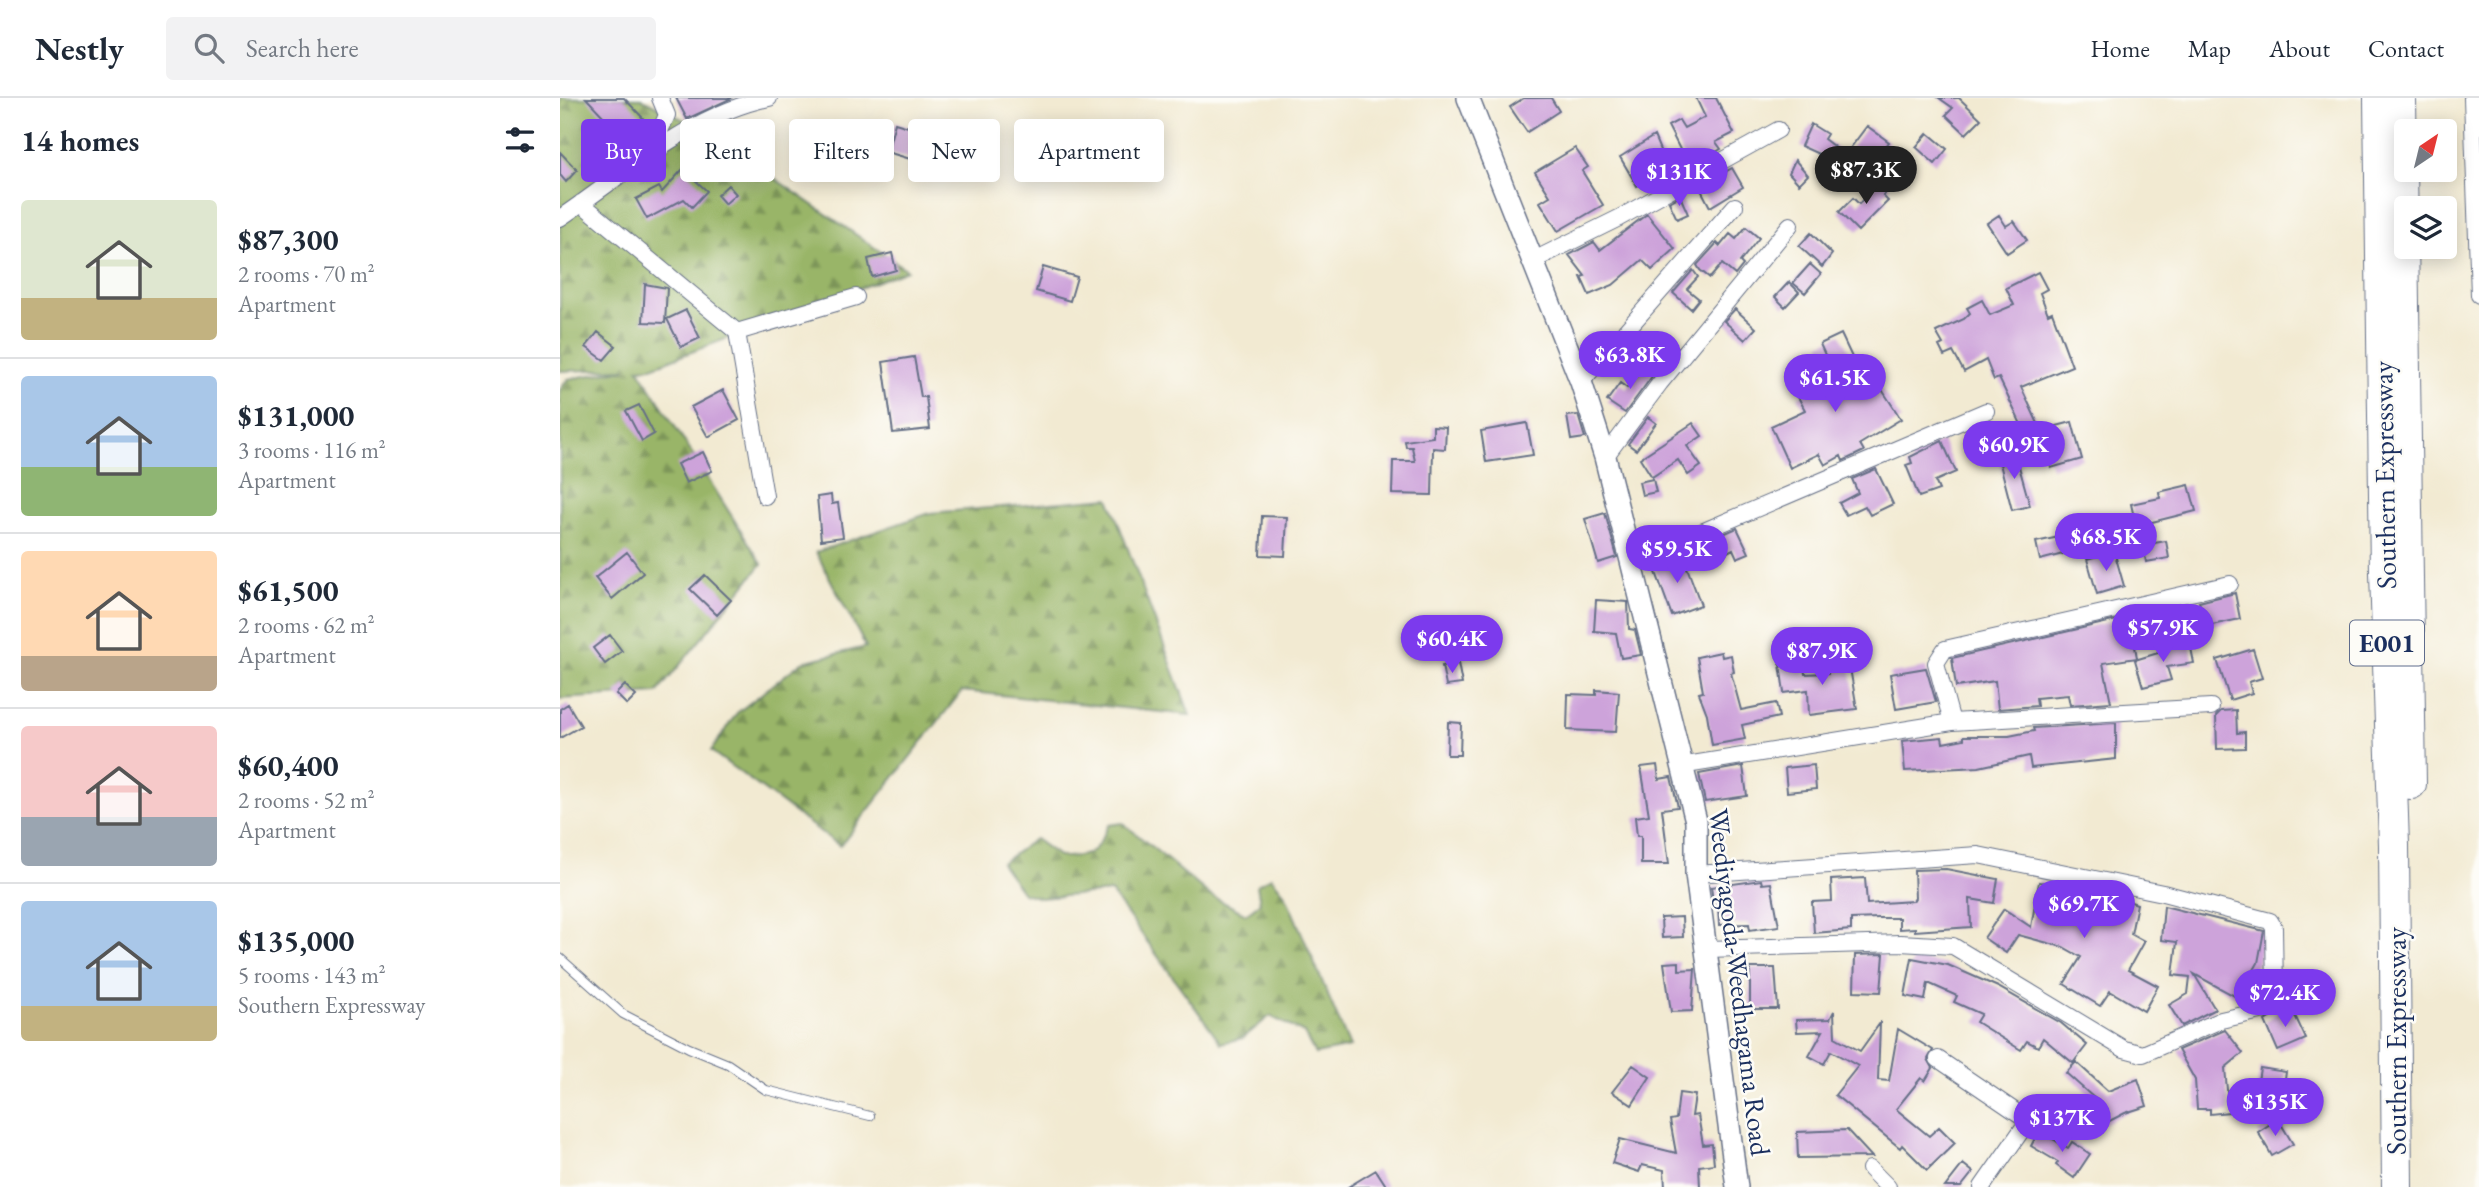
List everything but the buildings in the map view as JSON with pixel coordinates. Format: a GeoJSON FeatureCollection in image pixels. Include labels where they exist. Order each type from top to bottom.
{"type":"FeatureCollection","features":[{"type":"Feature","properties":{"kind":"highway","name":"Southern Expressway"},"geometry":{"type":"LineString","coordinates":[[2379,98],[2385,559],[2395,872],[2397,1187]]}},
{"type":"Feature","properties":{"kind":"highway","name":"Southern Expressway"},"geometry":{"type":"LineString","coordinates":[[2401,98],[2414,1187]]}},
{"type":"Feature","properties":{"kind":"street"},"geometry":{"type":"LineString","coordinates":[[660,98],[667,115],[665,119]]}},
{"type":"Feature","properties":{"kind":"street"},"geometry":{"type":"LineString","coordinates":[[666,146],[698,124],[744,103],[769,98]]}},
{"type":"Feature","properties":{"kind":"street","name":"Weediyagoda-Weedhagama Road"},"geometry":{"type":"LineString","coordinates":[[1468,98],[1581,382],[1605,457],[1680,766],[1696,821],[1696,874],[1708,949],[1737,1187]]}},
{"type":"Feature","properties":{"kind":"street"},"geometry":{"type":"LineString","coordinates":[[2472,98],[2479,295]]}},
{"type":"Feature","properties":{"kind":"street"},"geometry":{"type":"LineString","coordinates":[[1534,260],[1619,218],[1778,130]]}},
{"type":"Feature","properties":{"kind":"street"},"geometry":{"type":"LineString","coordinates":[[560,218],[613,182]]}},
{"type":"Feature","properties":{"kind":"street"},"geometry":{"type":"LineString","coordinates":[[582,203],[737,332],[765,496]]}},
{"type":"Feature","properties":{"kind":"street"},"geometry":{"type":"LineString","coordinates":[[1581,382],[1735,206]]}},
{"type":"Feature","properties":{"kind":"street"},"geometry":{"type":"LineString","coordinates":[[1605,457],[1660,383],[1790,225]]}},
{"type":"Feature","properties":{"kind":"street"},"geometry":{"type":"LineString","coordinates":[[737,332],[856,297]]}},
{"type":"Feature","properties":{"kind":"street"},"geometry":{"type":"LineString","coordinates":[[1631,562],[1986,411]]}},
{"type":"Feature","properties":{"kind":"street"},"geometry":{"type":"LineString","coordinates":[[1952,722],[1936,663],[1945,649],[2230,584]]}},
{"type":"Feature","properties":{"kind":"street"},"geometry":{"type":"LineString","coordinates":[[1680,766],[1952,722],[2211,707]]}},
{"type":"Feature","properties":{"kind":"street"},"geometry":{"type":"LineString","coordinates":[[1696,874],[1978,855],[2080,875],[2270,921],[2274,928],[2276,992],[2265,1010],[2221,1020],[2141,1054],[2124,1049],[1953,946],[1900,943],[1708,949]]}},
{"type":"Feature","properties":{"kind":"street"},"geometry":{"type":"LineString","coordinates":[[1938,1059],[2025,1118],[2025,1124],[1982,1187]]}},
{"type":"Feature","properties":{"kind":"street"},"geometry":{"type":"LineString","coordinates":[[1870,1169],[1888,1187]]}},
{"type":"Feature","properties":{"kind":"lane"},"geometry":{"type":"LineString","coordinates":[[560,958],[623,1014],[689,1048],[729,1064],[765,1090],[870,1116]]}},
{"type":"Feature","properties":{"kind":"green space"},"geometry":{"type":"Polygon","coordinates":[[[560,98],[641,98],[682,119],[680,119],[680,182],[775,182],[775,179],[907,270],[652,367],[638,368],[762,564],[657,693],[560,699],[560,390],[568,379],[626,369],[560,371],[560,98]]]}},
{"type":"Feature","properties":{"kind":"green space"},"geometry":{"type":"Polygon","coordinates":[[[1109,498],[1190,715],[962,691],[840,846],[711,751],[737,713],[802,662],[866,647],[816,552],[930,513],[1109,498]]]}},
{"type":"Feature","properties":{"kind":"green space"},"geometry":{"type":"Polygon","coordinates":[[[1123,823],[1211,896],[1246,914],[1260,903],[1257,885],[1271,877],[1285,894],[1350,1047],[1315,1054],[1304,1033],[1270,1016],[1243,1038],[1221,1043],[1111,892],[1040,898],[1023,893],[1001,863],[1035,839],[1060,857],[1080,856],[1095,848],[1109,825],[1123,823]]]}}]}
